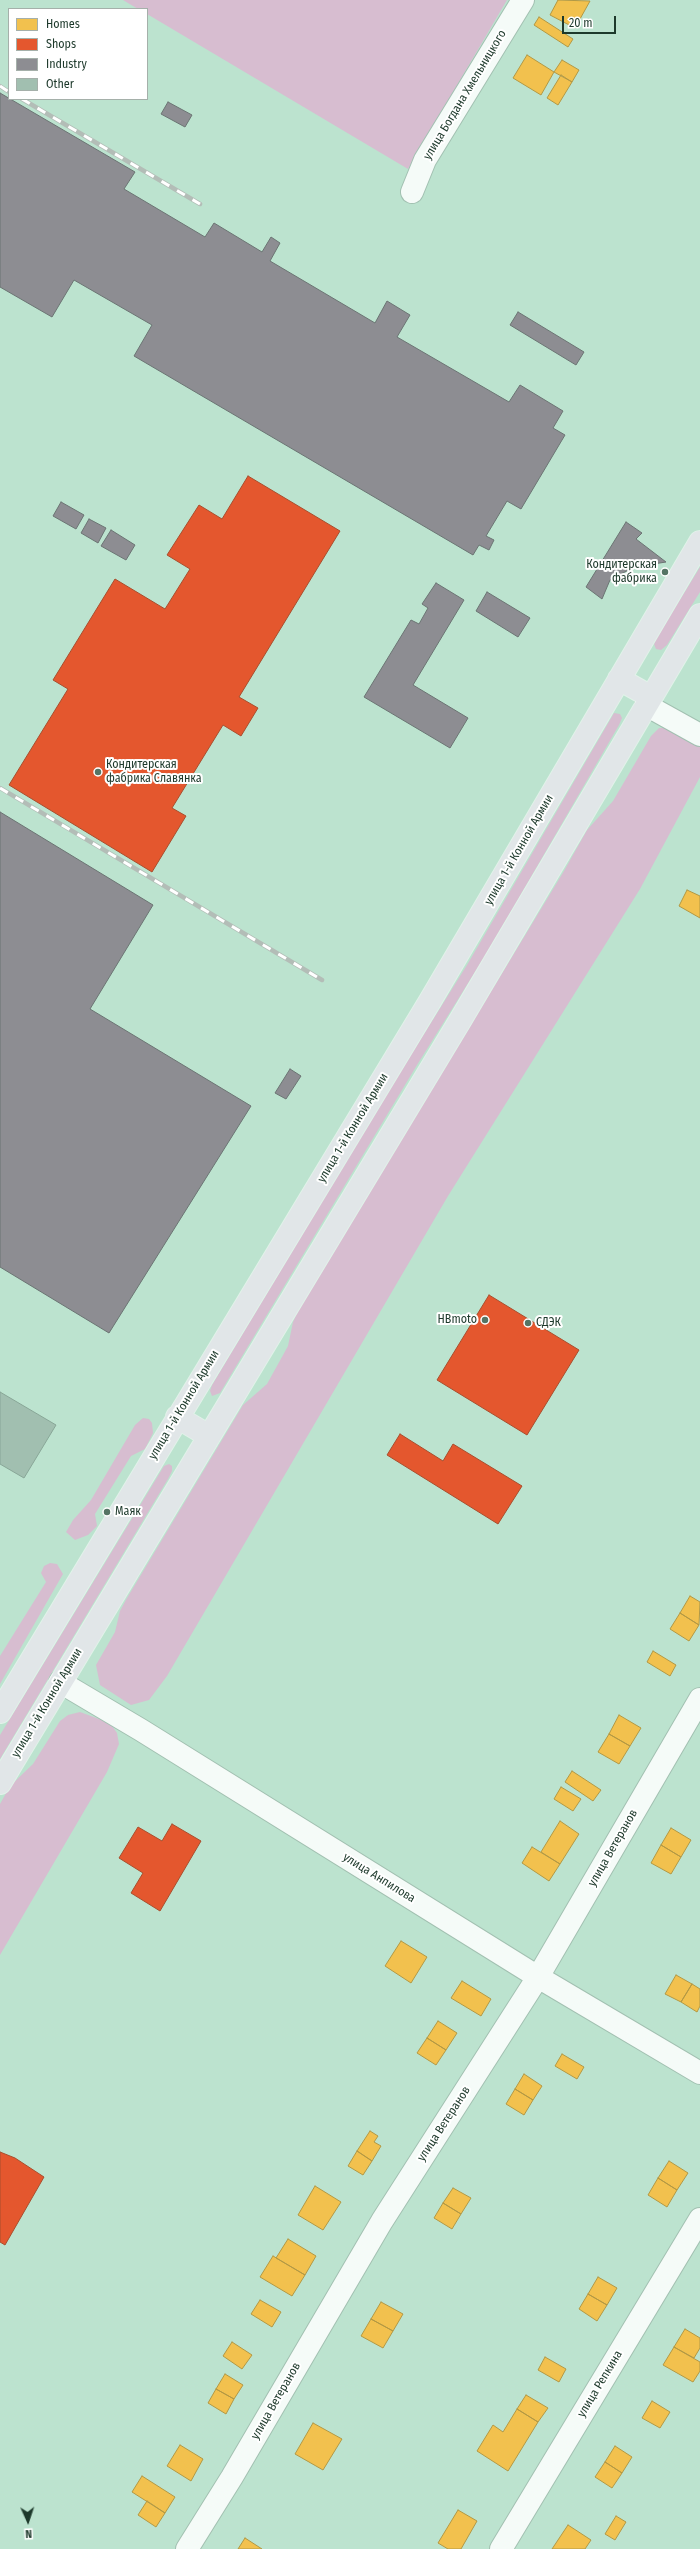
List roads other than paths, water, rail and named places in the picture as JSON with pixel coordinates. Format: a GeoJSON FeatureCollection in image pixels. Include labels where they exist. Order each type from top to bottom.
{"type":"FeatureCollection","features":[{"type":"Feature","properties":{"kind":"main road","name":"улица 1-й Конной Армии"},"geometry":{"type":"LineString","coordinates":[[0,1712],[177,1417],[426,1008],[700,542]]}},
{"type":"Feature","properties":{"kind":"main road","name":"улица 1-й Конной Армии"},"geometry":{"type":"LineString","coordinates":[[0,1783],[461,1019],[700,615]]}},
{"type":"Feature","properties":{"kind":"main road"},"geometry":{"type":"LineString","coordinates":[[619,679],[649,701]]}},
{"type":"Feature","properties":{"kind":"main road"},"geometry":{"type":"LineString","coordinates":[[177,1417],[208,1436]]}},
{"type":"Feature","properties":{"kind":"street","name":"улица Богдана Хмельницкого"},"geometry":{"type":"LineString","coordinates":[[412,192],[425,160],[523,0]]}},
{"type":"Feature","properties":{"kind":"street"},"geometry":{"type":"LineString","coordinates":[[649,701],[700,735]]}},
{"type":"Feature","properties":{"kind":"street","name":"улица Анпилова"},"geometry":{"type":"LineString","coordinates":[[60,1682],[148,1734],[538,1977],[700,2073]]}},
{"type":"Feature","properties":{"kind":"street","name":"улица Ветеранов"},"geometry":{"type":"LineString","coordinates":[[187,2549],[232,2477],[382,2221],[538,1977],[700,1699]]}},
{"type":"Feature","properties":{"kind":"street","name":"улица Репкина"},"geometry":{"type":"LineString","coordinates":[[501,2549],[700,2219]]}},
{"type":"Feature","properties":{"kind":"railway"},"geometry":{"type":"LineString","coordinates":[[0,86],[8,91]]}},
{"type":"Feature","properties":{"kind":"railway"},"geometry":{"type":"LineString","coordinates":[[24,100],[200,204]]}},
{"type":"Feature","properties":{"kind":"railway"},"geometry":{"type":"LineString","coordinates":[[0,788],[322,980]]}},
{"type":"Feature","properties":{"kind":"place","name":"Кондитерская фабрика"},"geometry":{"type":"Point","coordinates":[665,572]}},
{"type":"Feature","properties":{"kind":"place","name":"Кондитерская фабрика Славянка"},"geometry":{"type":"Point","coordinates":[98,772]}},
{"type":"Feature","properties":{"kind":"place","name":"HBmoto"},"geometry":{"type":"Point","coordinates":[485,1320]}},
{"type":"Feature","properties":{"kind":"place","name":"СДЭК"},"geometry":{"type":"Point","coordinates":[528,1323]}},
{"type":"Feature","properties":{"kind":"place","name":"Маяк"},"geometry":{"type":"Point","coordinates":[107,1512]}}]}
